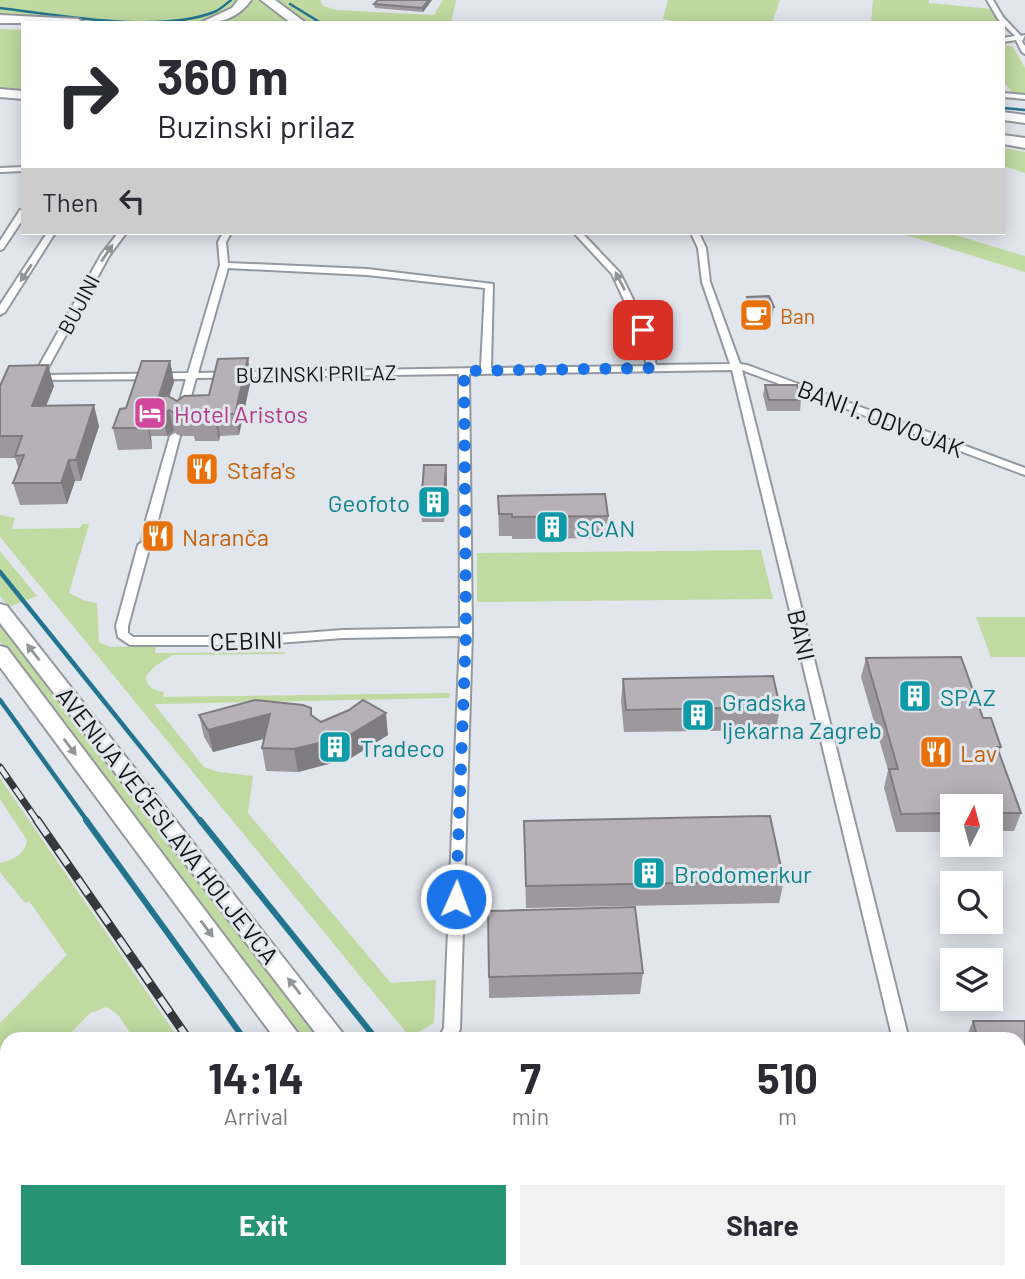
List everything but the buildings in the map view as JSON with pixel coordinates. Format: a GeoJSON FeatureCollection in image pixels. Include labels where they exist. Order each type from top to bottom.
{"type":"FeatureCollection","features":[{"type":"Feature","properties":{"kind":"highway"},"geometry":{"type":"LineString","coordinates":[[212,21],[241,8],[245,0]]}},
{"type":"Feature","properties":{"kind":"highway"},"geometry":{"type":"LineString","coordinates":[[267,0],[297,21]]}},
{"type":"Feature","properties":{"kind":"highway"},"geometry":{"type":"LineString","coordinates":[[1,23],[21,26]]}},
{"type":"Feature","properties":{"kind":"highway"},"geometry":{"type":"LineString","coordinates":[[0,93],[21,95]]}},
{"type":"Feature","properties":{"kind":"highway"},"geometry":{"type":"LineString","coordinates":[[1005,115],[1025,118]]}},
{"type":"Feature","properties":{"kind":"highway"},"geometry":{"type":"LineString","coordinates":[[1005,123],[1025,126]]}},
{"type":"Feature","properties":{"kind":"highway"},"geometry":{"type":"LineString","coordinates":[[1005,130],[1025,133]]}},
{"type":"Feature","properties":{"kind":"highway"},"geometry":{"type":"LineString","coordinates":[[1005,139],[1025,142]]}},
{"type":"Feature","properties":{"kind":"main road","name":"AVENIJA VEĆESLAVA HOLJEVCA"},"geometry":{"type":"LineString","coordinates":[[0,610],[330,1032]]}},
{"type":"Feature","properties":{"kind":"main road","name":"AVENIJA VEĆESLAVA HOLJEVCA"},"geometry":{"type":"LineString","coordinates":[[0,653],[284,1032]]}},
{"type":"Feature","properties":{"kind":"street"},"geometry":{"type":"LineString","coordinates":[[990,0],[1003,21]]}},
{"type":"Feature","properties":{"kind":"street"},"geometry":{"type":"LineString","coordinates":[[1005,22],[1023,38]]}},
{"type":"Feature","properties":{"kind":"street"},"geometry":{"type":"LineString","coordinates":[[1005,40],[1023,38]]}},
{"type":"Feature","properties":{"kind":"street"},"geometry":{"type":"LineString","coordinates":[[1023,38],[1019,42],[1025,52]]}},
{"type":"Feature","properties":{"kind":"street"},"geometry":{"type":"LineString","coordinates":[[1005,95],[1025,97]]}},
{"type":"Feature","properties":{"kind":"street"},"geometry":{"type":"LineString","coordinates":[[0,170],[21,169]]}},
{"type":"Feature","properties":{"kind":"street"},"geometry":{"type":"LineString","coordinates":[[0,247],[21,215]]}},
{"type":"Feature","properties":{"kind":"street"},"geometry":{"type":"LineString","coordinates":[[0,312],[50,235]]}},
{"type":"Feature","properties":{"kind":"street","name":"BUJINI"},"geometry":{"type":"LineString","coordinates":[[38,377],[105,255],[120,235]]}},
{"type":"Feature","properties":{"kind":"street"},"geometry":{"type":"LineString","coordinates":[[180,417],[224,265],[222,242],[226,235]]}},
{"type":"Feature","properties":{"kind":"street"},"geometry":{"type":"LineString","coordinates":[[580,235],[615,273],[643,330],[652,368]]}},
{"type":"Feature","properties":{"kind":"street","name":"BANI"},"geometry":{"type":"LineString","coordinates":[[696,235],[702,248],[706,282],[736,367],[899,1032]]}},
{"type":"Feature","properties":{"kind":"street"},"geometry":{"type":"LineString","coordinates":[[224,265],[367,272],[490,286],[486,370]]}},
{"type":"Feature","properties":{"kind":"street","name":"BUZINSKI PRILAZ"},"geometry":{"type":"LineString","coordinates":[[25,378],[736,367]]}},
{"type":"Feature","properties":{"kind":"street","name":"BANI I. ODVOJAK"},"geometry":{"type":"LineString","coordinates":[[736,367],[744,367],[845,403],[1025,472]]}},
{"type":"Feature","properties":{"kind":"street"},"geometry":{"type":"LineString","coordinates":[[450,1032],[466,632],[464,371]]}},
{"type":"Feature","properties":{"kind":"street"},"geometry":{"type":"LineString","coordinates":[[152,520],[175,436]]}},
{"type":"Feature","properties":{"kind":"street","name":"CEBINI"},"geometry":{"type":"LineString","coordinates":[[145,545],[122,626],[122,634],[130,641],[238,641],[343,634],[466,632]]}},
{"type":"Feature","properties":{"kind":"green space"},"geometry":{"type":"Polygon","coordinates":[[[0,0],[243,0],[239,7],[204,21],[74,21],[0,15],[0,0]]]}},
{"type":"Feature","properties":{"kind":"green space"},"geometry":{"type":"Polygon","coordinates":[[[251,0],[260,0],[289,21],[220,21],[239,13],[251,0]]]}},
{"type":"Feature","properties":{"kind":"green space"},"geometry":{"type":"Polygon","coordinates":[[[271,0],[320,0],[323,6],[337,10],[434,15],[443,0],[456,0],[451,21],[302,21],[271,0]]]}},
{"type":"Feature","properties":{"kind":"green space"},"geometry":{"type":"Polygon","coordinates":[[[668,0],[780,0],[773,21],[663,19],[668,0]]]}},
{"type":"Feature","properties":{"kind":"green space"},"geometry":{"type":"Polygon","coordinates":[[[873,0],[929,0],[929,3],[992,9],[999,21],[871,21],[873,0]]]}},
{"type":"Feature","properties":{"kind":"green space"},"geometry":{"type":"Polygon","coordinates":[[[0,29],[21,30],[21,90],[0,88],[0,29]]]}},
{"type":"Feature","properties":{"kind":"green space"},"geometry":{"type":"Polygon","coordinates":[[[1005,45],[1013,47],[1025,68],[1025,95],[1013,94],[1005,83],[1005,45]]]}},
{"type":"Feature","properties":{"kind":"green space"},"geometry":{"type":"Polygon","coordinates":[[[1005,148],[1025,152],[1025,173],[1005,167],[1005,148]]]}},
{"type":"Feature","properties":{"kind":"green space"},"geometry":{"type":"Polygon","coordinates":[[[906,235],[956,235],[1025,256],[1025,272],[906,235]]]}},
{"type":"Feature","properties":{"kind":"green space"},"geometry":{"type":"Polygon","coordinates":[[[0,515],[15,518],[12,529],[80,528],[82,524],[89,524],[69,593],[97,603],[99,642],[110,647],[156,646],[155,653],[285,652],[172,655],[146,676],[151,687],[164,692],[163,697],[450,693],[449,698],[154,704],[204,767],[219,772],[253,776],[248,813],[391,983],[436,980],[434,1023],[419,1032],[406,1032],[0,537],[0,515]]]}},
{"type":"Feature","properties":{"kind":"green space"},"geometry":{"type":"Polygon","coordinates":[[[761,550],[773,599],[477,602],[477,553],[761,550]]]}},
{"type":"Feature","properties":{"kind":"green space"},"geometry":{"type":"Polygon","coordinates":[[[0,551],[37,596],[9,607],[0,596],[0,551]]]}},
{"type":"Feature","properties":{"kind":"green space"},"geometry":{"type":"Polygon","coordinates":[[[976,617],[1025,617],[1025,657],[991,657],[976,617]]]}},
{"type":"Feature","properties":{"kind":"green space"},"geometry":{"type":"Polygon","coordinates":[[[0,625],[315,1032],[300,1032],[0,641],[0,625]]]}},
{"type":"Feature","properties":{"kind":"green space"},"geometry":{"type":"Polygon","coordinates":[[[0,778],[174,1032],[129,1032],[119,1016],[107,1007],[90,1013],[72,1032],[0,1032],[0,1023],[67,955],[29,901],[25,903],[0,872],[0,863],[18,856],[27,840],[0,799],[0,778]]]}},
{"type":"Feature","properties":{"kind":"waterway"},"geometry":{"type":"LineString","coordinates":[[172,21],[214,12],[231,0]]}},
{"type":"Feature","properties":{"kind":"waterway"},"geometry":{"type":"LineString","coordinates":[[290,4],[318,21]]}},
{"type":"Feature","properties":{"kind":"waterway"},"geometry":{"type":"LineString","coordinates":[[0,8],[108,21]]}},
{"type":"Feature","properties":{"kind":"waterway"},"geometry":{"type":"LineString","coordinates":[[1005,108],[1025,110]]}},
{"type":"Feature","properties":{"kind":"waterway"},"geometry":{"type":"LineString","coordinates":[[0,572],[201,822]]}},
{"type":"Feature","properties":{"kind":"waterway"},"geometry":{"type":"LineString","coordinates":[[0,700],[88,822]]}},
{"type":"Feature","properties":{"kind":"waterway"},"geometry":{"type":"LineString","coordinates":[[86,820],[239,1032]]}},
{"type":"Feature","properties":{"kind":"waterway"},"geometry":{"type":"LineString","coordinates":[[200,820],[371,1032]]}},
{"type":"Feature","properties":{"kind":"tunnel"},"geometry":{"type":"LineString","coordinates":[[144,545],[152,520]]}},
{"type":"Feature","properties":{"kind":"railway"},"geometry":{"type":"LineString","coordinates":[[0,767],[38,822]]}},
{"type":"Feature","properties":{"kind":"railway"},"geometry":{"type":"LineString","coordinates":[[37,820],[183,1032]]}},
{"type":"Feature","properties":{"kind":"place","name":"Ban"},"geometry":{"type":"Point","coordinates":[756,315]}},
{"type":"Feature","properties":{"kind":"place","name":"Hotel Aristos"},"geometry":{"type":"Point","coordinates":[150,413]}},
{"type":"Feature","properties":{"kind":"place","name":"Stafa's"},"geometry":{"type":"Point","coordinates":[202,469]}},
{"type":"Feature","properties":{"kind":"place","name":"Geofoto"},"geometry":{"type":"Point","coordinates":[434,502]}},
{"type":"Feature","properties":{"kind":"place","name":"SCAN"},"geometry":{"type":"Point","coordinates":[552,527]}},
{"type":"Feature","properties":{"kind":"place","name":"Naranča"},"geometry":{"type":"Point","coordinates":[158,536]}},
{"type":"Feature","properties":{"kind":"place","name":"SPAZ"},"geometry":{"type":"Point","coordinates":[915,696]}},
{"type":"Feature","properties":{"kind":"place","name":"Gradska ljekarna Zagreb"},"geometry":{"type":"Point","coordinates":[698,715]}},
{"type":"Feature","properties":{"kind":"place","name":"Tradeco"},"geometry":{"type":"Point","coordinates":[335,747]}},
{"type":"Feature","properties":{"kind":"place","name":"Lav"},"geometry":{"type":"Point","coordinates":[936,752]}},
{"type":"Feature","properties":{"kind":"place","name":"Brodomerkur"},"geometry":{"type":"Point","coordinates":[649,873]}},
{"type":"Feature","properties":{"kind":"route"},"geometry":{"type":"LineString","coordinates":[[456,899],[466,632],[464,371],[652,368],[643,330]]}}]}
